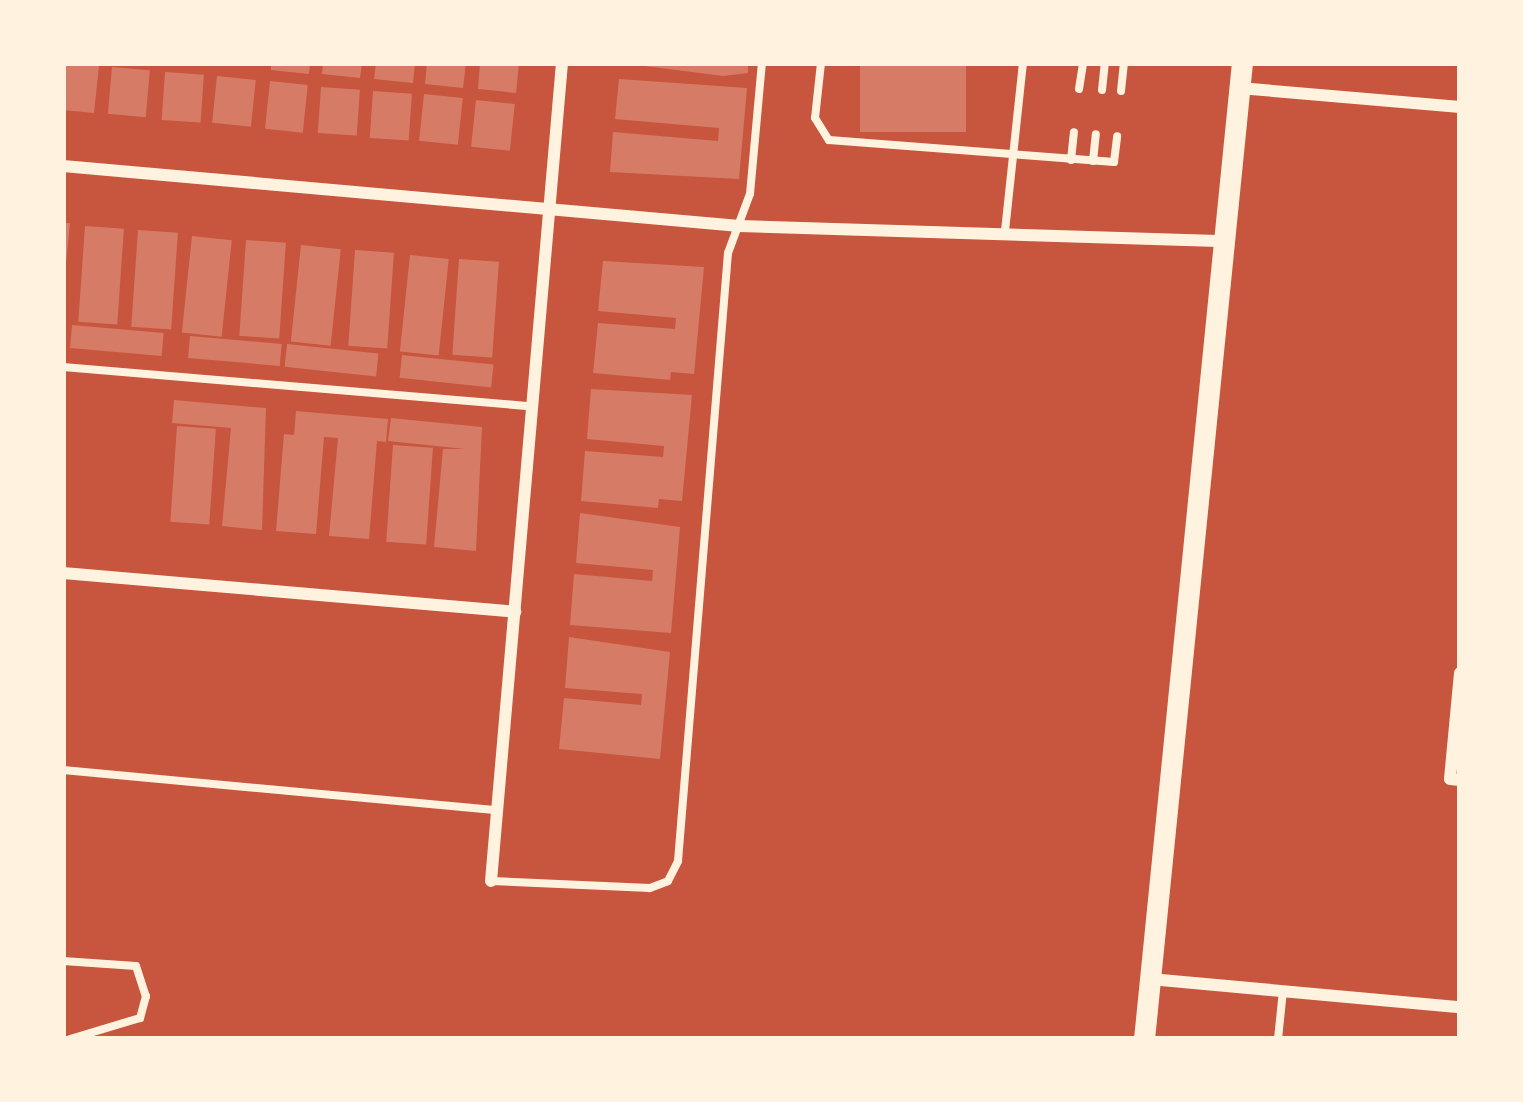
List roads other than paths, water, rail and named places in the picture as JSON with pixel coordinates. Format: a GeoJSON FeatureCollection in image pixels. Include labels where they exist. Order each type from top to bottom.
{"type":"FeatureCollection","features":[{"type":"Feature","properties":{"kind":"main road"},"geometry":{"type":"LineString","coordinates":[[1144,1039],[1242,63]]}},
{"type":"Feature","properties":{"kind":"street"},"geometry":{"type":"LineString","coordinates":[[491,880],[562,63]]}},
{"type":"Feature","properties":{"kind":"street"},"geometry":{"type":"LineString","coordinates":[[1239,88],[1460,106]]}},
{"type":"Feature","properties":{"kind":"street"},"geometry":{"type":"LineString","coordinates":[[63,166],[739,226],[1227,241]]}},
{"type":"Feature","properties":{"kind":"street"},"geometry":{"type":"LineString","coordinates":[[63,573],[515,612]]}},
{"type":"Feature","properties":{"kind":"street"},"geometry":{"type":"LineString","coordinates":[[1455,780],[1460,673]]}},
{"type":"Feature","properties":{"kind":"street"},"geometry":{"type":"LineString","coordinates":[[1150,980],[1460,1006]]}},
{"type":"Feature","properties":{"kind":"lane"},"geometry":{"type":"LineString","coordinates":[[491,880],[650,888],[668,881],[678,861],[728,253],[750,194],[762,63]]}},
{"type":"Feature","properties":{"kind":"lane"},"geometry":{"type":"LineString","coordinates":[[821,63],[815,118],[829,140],[1114,162],[1117,136]]}},
{"type":"Feature","properties":{"kind":"lane"},"geometry":{"type":"LineString","coordinates":[[1005,231],[1023,63]]}},
{"type":"Feature","properties":{"kind":"lane"},"geometry":{"type":"LineString","coordinates":[[1079,89],[1082,63]]}},
{"type":"Feature","properties":{"kind":"lane"},"geometry":{"type":"LineString","coordinates":[[1102,90],[1105,63]]}},
{"type":"Feature","properties":{"kind":"lane"},"geometry":{"type":"LineString","coordinates":[[1121,91],[1124,63]]}},
{"type":"Feature","properties":{"kind":"lane"},"geometry":{"type":"LineString","coordinates":[[1071,160],[1074,132]]}},
{"type":"Feature","properties":{"kind":"lane"},"geometry":{"type":"LineString","coordinates":[[1093,161],[1096,134]]}},
{"type":"Feature","properties":{"kind":"lane"},"geometry":{"type":"LineString","coordinates":[[63,368],[532,406]]}},
{"type":"Feature","properties":{"kind":"lane"},"geometry":{"type":"LineString","coordinates":[[63,770],[497,810]]}},
{"type":"Feature","properties":{"kind":"lane"},"geometry":{"type":"LineString","coordinates":[[63,961],[136,966],[146,996],[140,1018],[70,1039]]}},
{"type":"Feature","properties":{"kind":"lane"},"geometry":{"type":"LineString","coordinates":[[1278,1039],[1283,991]]}}]}
